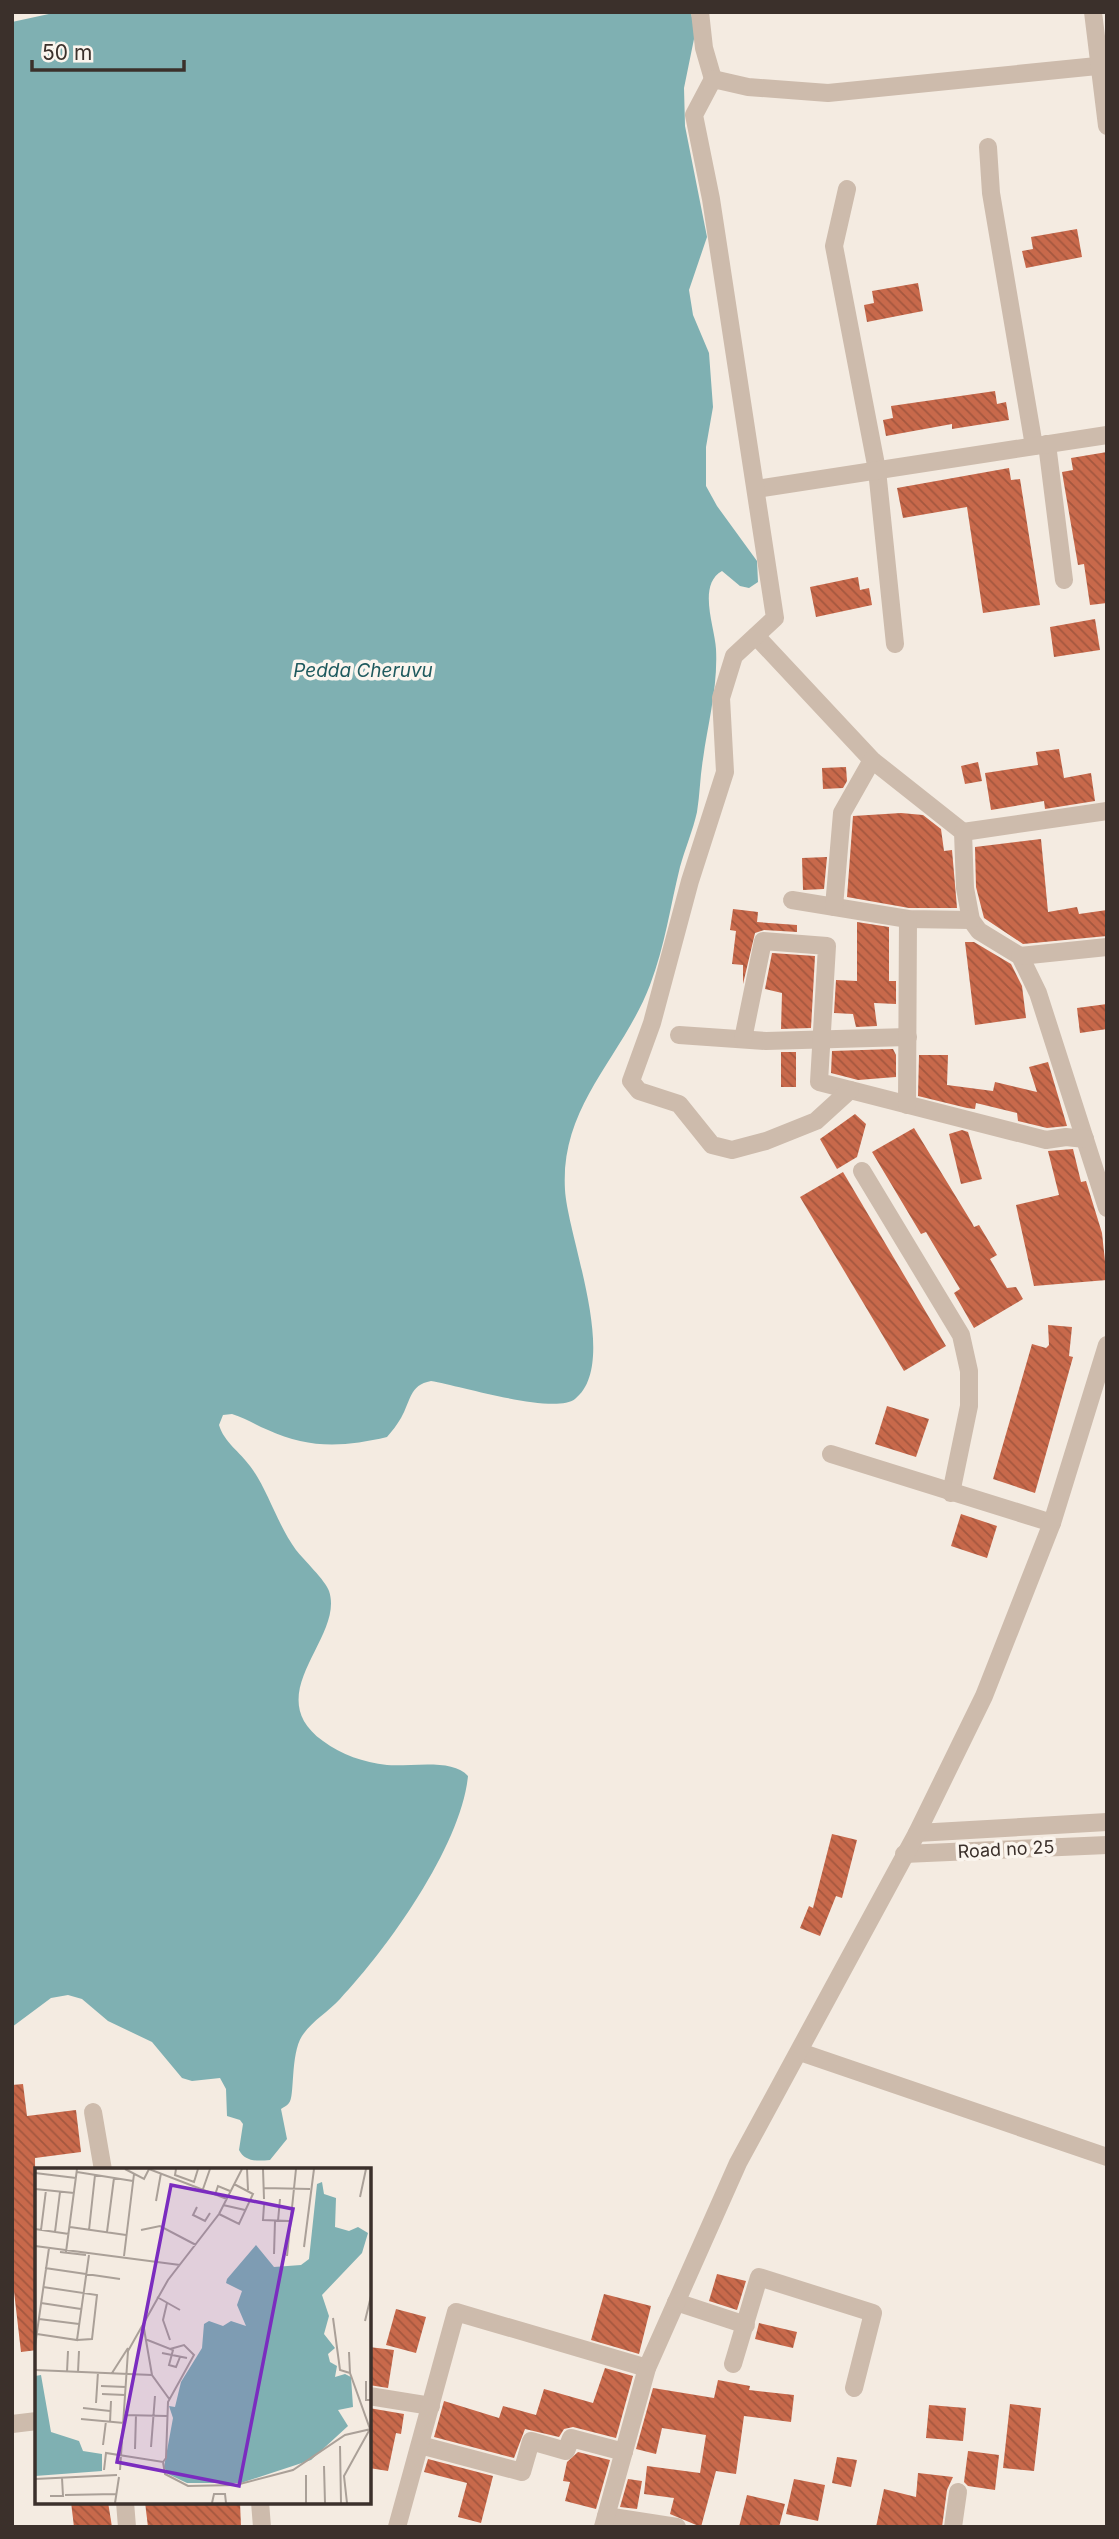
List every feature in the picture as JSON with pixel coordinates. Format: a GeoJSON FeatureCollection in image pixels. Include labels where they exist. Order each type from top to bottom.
{"type":"FeatureCollection","features":[{"type":"Feature","properties":{"kind":"street"},"geometry":{"type":"LineString","coordinates":[[701,12],[704,48],[713,79],[694,115],[711,199],[775,618],[734,656],[721,698],[725,772],[690,881],[652,1023],[631,1081],[639,1091],[679,1104],[712,1145],[732,1150],[766,1141],[816,1121],[850,1090]]}},
{"type":"Feature","properties":{"kind":"street"},"geometry":{"type":"LineString","coordinates":[[1093,12],[1103,65],[1107,126]]}},
{"type":"Feature","properties":{"kind":"street"},"geometry":{"type":"LineString","coordinates":[[713,79],[748,87],[828,93],[1103,65]]}},
{"type":"Feature","properties":{"kind":"street"},"geometry":{"type":"LineString","coordinates":[[988,147],[991,193],[1041,445],[1064,580]]}},
{"type":"Feature","properties":{"kind":"street"},"geometry":{"type":"LineString","coordinates":[[847,189],[834,246],[877,470],[895,644]]}},
{"type":"Feature","properties":{"kind":"street"},"geometry":{"type":"LineString","coordinates":[[755,489],[1107,435]]}},
{"type":"Feature","properties":{"kind":"street"},"geometry":{"type":"LineString","coordinates":[[756,636],[872,760],[963,832],[1107,811]]}},
{"type":"Feature","properties":{"kind":"street"},"geometry":{"type":"LineString","coordinates":[[834,907],[842,813],[872,760]]}},
{"type":"Feature","properties":{"kind":"street"},"geometry":{"type":"LineString","coordinates":[[963,832],[965,888],[971,920],[979,931],[1020,956],[1038,993],[1107,1208]]}},
{"type":"Feature","properties":{"kind":"street"},"geometry":{"type":"LineString","coordinates":[[792,900],[908,919],[971,920]]}},
{"type":"Feature","properties":{"kind":"street"},"geometry":{"type":"LineString","coordinates":[[907,1105],[908,919]]}},
{"type":"Feature","properties":{"kind":"street"},"geometry":{"type":"LineString","coordinates":[[743,1039],[763,941],[827,946],[820,1082],[1046,1140],[1066,1137],[1085,1139]]}},
{"type":"Feature","properties":{"kind":"street"},"geometry":{"type":"LineString","coordinates":[[1020,956],[1107,947]]}},
{"type":"Feature","properties":{"kind":"street"},"geometry":{"type":"LineString","coordinates":[[679,1035],[743,1039],[908,1037]]}},
{"type":"Feature","properties":{"kind":"street"},"geometry":{"type":"LineString","coordinates":[[862,1171],[961,1335],[970,1371],[969,1406],[951,1493]]}},
{"type":"Feature","properties":{"kind":"street"},"geometry":{"type":"LineString","coordinates":[[677,2527],[605,2521],[647,2368],[738,2162],[917,1833],[984,1696],[1052,1523],[1107,1345]]}},
{"type":"Feature","properties":{"kind":"street"},"geometry":{"type":"LineString","coordinates":[[831,1454],[1052,1523]]}},
{"type":"Feature","properties":{"kind":"street","name":"Road no 25"},"geometry":{"type":"LineString","coordinates":[[917,1833],[1107,1822]]}},
{"type":"Feature","properties":{"kind":"street","name":"Road no 25"},"geometry":{"type":"LineString","coordinates":[[904,1854],[1107,1845]]}},
{"type":"Feature","properties":{"kind":"street"},"geometry":{"type":"LineString","coordinates":[[800,2052],[1107,2157]]}},
{"type":"Feature","properties":{"kind":"street"},"geometry":{"type":"LineString","coordinates":[[93,2112],[103,2168]]}},
{"type":"Feature","properties":{"kind":"street"},"geometry":{"type":"LineString","coordinates":[[733,2364],[759,2277],[873,2313],[854,2388]]}},
{"type":"Feature","properties":{"kind":"street"},"geometry":{"type":"LineString","coordinates":[[677,2301],[746,2325]]}},
{"type":"Feature","properties":{"kind":"street"},"geometry":{"type":"LineString","coordinates":[[397,2527],[456,2312],[647,2368]]}},
{"type":"Feature","properties":{"kind":"street"},"geometry":{"type":"LineString","coordinates":[[371,2396],[430,2406]]}},
{"type":"Feature","properties":{"kind":"street"},"geometry":{"type":"LineString","coordinates":[[12,2424],[35,2421]]}},
{"type":"Feature","properties":{"kind":"street"},"geometry":{"type":"LineString","coordinates":[[420,2445],[522,2472],[531,2441],[566,2451],[571,2438],[624,2452]]}},
{"type":"Feature","properties":{"kind":"street"},"geometry":{"type":"LineString","coordinates":[[953,2527],[958,2492]]}},
{"type":"Feature","properties":{"kind":"street"},"geometry":{"type":"LineString","coordinates":[[125,2504],[128,2527]]}},
{"type":"Feature","properties":{"kind":"street"},"geometry":{"type":"LineString","coordinates":[[260,2504],[262,2527]]}},
{"type":"Feature","properties":{"kind":"water","name":"Pedda Cheruvu"},"geometry":{"type":"Polygon","coordinates":[[[58,12],[691,12],[695,34],[684,88],[685,126],[707,237],[689,290],[693,315],[709,353],[713,407],[706,447],[706,486],[717,506],[757,561],[758,582],[749,588],[740,586],[722,571],[710,586],[709,607],[716,649],[716,677],[695,819],[650,985],[638,1011],[582,1107],[572,1132],[566,1160],[565,1190],[568,1211],[588,1299],[592,1330],[593,1358],[588,1382],[575,1399],[548,1404],[506,1398],[431,1381],[414,1390],[401,1418],[387,1437],[356,1443],[298,1441],[232,1414],[223,1415],[219,1425],[228,1442],[256,1475],[296,1550],[329,1591],[331,1609],[326,1628],[301,1685],[299,1704],[305,1723],[330,1746],[361,1760],[387,1765],[442,1765],[461,1770],[468,1776],[452,1833],[419,1895],[359,1978],[302,2036],[296,2054],[291,2099],[281,2109],[287,2139],[270,2160],[248,2159],[239,2150],[243,2124],[240,2120],[227,2116],[226,2089],[220,2078],[192,2081],[182,2078],[152,2042],[108,2021],[82,1999],[68,1995],[51,1998],[12,2027],[12,22],[58,12]]]}},
{"type":"Feature","properties":{"kind":"building"},"geometry":{"type":"Polygon","coordinates":[[[1077,229],[1082,257],[1026,268],[1022,251],[1033,249],[1031,237],[1077,229]]]}},
{"type":"Feature","properties":{"kind":"building"},"geometry":{"type":"Polygon","coordinates":[[[918,283],[923,311],[867,322],[864,305],[874,303],[872,291],[918,283]]]}},
{"type":"Feature","properties":{"kind":"building"},"geometry":{"type":"Polygon","coordinates":[[[995,391],[997,404],[1006,402],[1009,420],[952,429],[952,424],[886,436],[883,420],[893,418],[891,406],[995,391]]]}},
{"type":"Feature","properties":{"kind":"building"},"geometry":{"type":"Polygon","coordinates":[[[1107,452],[1107,603],[1090,605],[1084,564],[1078,565],[1062,472],[1073,470],[1071,458],[1107,452]]]}},
{"type":"Feature","properties":{"kind":"building"},"geometry":{"type":"Polygon","coordinates":[[[1009,468],[1011,480],[1020,479],[1040,605],[983,613],[967,507],[903,518],[897,488],[1009,468]]]}},
{"type":"Feature","properties":{"kind":"building"},"geometry":{"type":"Polygon","coordinates":[[[858,577],[860,590],[869,588],[872,605],[816,617],[810,587],[858,577]]]}},
{"type":"Feature","properties":{"kind":"building"},"geometry":{"type":"Polygon","coordinates":[[[1095,619],[1100,650],[1054,657],[1050,627],[1095,619]]]}},
{"type":"Feature","properties":{"kind":"building"},"geometry":{"type":"Polygon","coordinates":[[[1059,749],[1064,778],[1091,773],[1095,801],[1045,809],[1044,801],[991,810],[985,773],[1038,765],[1036,752],[1059,749]]]}},
{"type":"Feature","properties":{"kind":"building"},"geometry":{"type":"Polygon","coordinates":[[[978,762],[982,781],[965,784],[961,766],[978,762]]]}},
{"type":"Feature","properties":{"kind":"building"},"geometry":{"type":"Polygon","coordinates":[[[846,767],[847,781],[843,788],[823,789],[822,768],[846,767]]]}},
{"type":"Feature","properties":{"kind":"building"},"geometry":{"type":"Polygon","coordinates":[[[901,813],[923,815],[941,829],[944,851],[952,850],[957,908],[909,908],[847,897],[853,816],[901,813]]]}},
{"type":"Feature","properties":{"kind":"building"},"geometry":{"type":"Polygon","coordinates":[[[1041,839],[1048,912],[1077,907],[1079,914],[1107,910],[1107,936],[1023,944],[984,918],[976,887],[975,847],[1041,839]]]}},
{"type":"Feature","properties":{"kind":"building"},"geometry":{"type":"Polygon","coordinates":[[[827,857],[824,889],[803,890],[802,858],[827,857]]]}},
{"type":"Feature","properties":{"kind":"building"},"geometry":{"type":"Polygon","coordinates":[[[733,909],[758,912],[757,922],[797,925],[797,932],[764,930],[755,933],[743,984],[743,965],[732,964],[736,931],[730,930],[733,909]]]}},
{"type":"Feature","properties":{"kind":"building"},"geometry":{"type":"Polygon","coordinates":[[[857,922],[889,927],[889,981],[896,981],[896,1004],[874,1003],[877,1026],[856,1027],[853,1014],[834,1013],[836,980],[857,981],[857,922]]]}},
{"type":"Feature","properties":{"kind":"building"},"geometry":{"type":"Polygon","coordinates":[[[965,942],[974,942],[1011,964],[1022,986],[1026,1018],[975,1025],[965,942]]]}},
{"type":"Feature","properties":{"kind":"building"},"geometry":{"type":"Polygon","coordinates":[[[772,953],[815,956],[811,1028],[781,1029],[782,993],[765,989],[772,953]]]}},
{"type":"Feature","properties":{"kind":"building"},"geometry":{"type":"Polygon","coordinates":[[[1107,1004],[1107,1029],[1080,1033],[1077,1008],[1107,1004]]]}},
{"type":"Feature","properties":{"kind":"building"},"geometry":{"type":"Polygon","coordinates":[[[893,1049],[896,1055],[896,1077],[858,1080],[831,1073],[832,1051],[893,1049]]]}},
{"type":"Feature","properties":{"kind":"building"},"geometry":{"type":"Polygon","coordinates":[[[781,1052],[796,1052],[796,1087],[781,1087],[781,1052]]]}},
{"type":"Feature","properties":{"kind":"building"},"geometry":{"type":"Polygon","coordinates":[[[919,1055],[948,1055],[947,1085],[993,1091],[995,1082],[1037,1092],[1029,1067],[1048,1062],[1067,1126],[1047,1128],[1018,1121],[1017,1113],[976,1103],[975,1109],[967,1108],[918,1096],[919,1055]]]}},
{"type":"Feature","properties":{"kind":"building"},"geometry":{"type":"Polygon","coordinates":[[[855,1114],[866,1124],[857,1157],[837,1169],[820,1139],[855,1114]]]}},
{"type":"Feature","properties":{"kind":"building"},"geometry":{"type":"Polygon","coordinates":[[[914,1128],[974,1227],[979,1225],[997,1255],[990,1259],[1007,1288],[1016,1287],[1023,1299],[974,1328],[954,1293],[960,1289],[926,1232],[921,1234],[872,1152],[914,1128]]]}},
{"type":"Feature","properties":{"kind":"building"},"geometry":{"type":"Polygon","coordinates":[[[962,1130],[968,1132],[982,1179],[961,1184],[949,1134],[962,1130]]]}},
{"type":"Feature","properties":{"kind":"building"},"geometry":{"type":"Polygon","coordinates":[[[1073,1149],[1081,1182],[1086,1181],[1102,1233],[1107,1280],[1034,1286],[1016,1205],[1059,1195],[1048,1151],[1073,1149]]]}},
{"type":"Feature","properties":{"kind":"building"},"geometry":{"type":"Polygon","coordinates":[[[843,1172],[946,1346],[904,1371],[800,1197],[843,1172]]]}},
{"type":"Feature","properties":{"kind":"building"},"geometry":{"type":"Polygon","coordinates":[[[1048,1325],[1072,1327],[1069,1356],[1073,1357],[1035,1493],[993,1479],[1032,1344],[1046,1348],[1049,1345],[1048,1325]]]}},
{"type":"Feature","properties":{"kind":"building"},"geometry":{"type":"Polygon","coordinates":[[[887,1406],[929,1419],[916,1457],[875,1444],[887,1406]]]}},
{"type":"Feature","properties":{"kind":"building"},"geometry":{"type":"Polygon","coordinates":[[[961,1514],[997,1526],[987,1558],[951,1546],[961,1514]]]}},
{"type":"Feature","properties":{"kind":"building"},"geometry":{"type":"Polygon","coordinates":[[[832,1834],[857,1840],[842,1898],[836,1896],[820,1936],[800,1928],[809,1906],[813,1908],[832,1834]]]}},
{"type":"Feature","properties":{"kind":"building"},"geometry":{"type":"Polygon","coordinates":[[[23,2084],[27,2116],[76,2110],[81,2152],[35,2158],[35,2350],[21,2352],[12,2274],[12,2085],[23,2084]]]}},
{"type":"Feature","properties":{"kind":"building"},"geometry":{"type":"Polygon","coordinates":[[[717,2274],[746,2281],[737,2310],[709,2301],[717,2274]]]}},
{"type":"Feature","properties":{"kind":"building"},"geometry":{"type":"Polygon","coordinates":[[[604,2294],[651,2306],[639,2354],[591,2340],[604,2294]]]}},
{"type":"Feature","properties":{"kind":"building"},"geometry":{"type":"Polygon","coordinates":[[[396,2309],[426,2317],[416,2353],[386,2345],[396,2309]]]}},
{"type":"Feature","properties":{"kind":"building"},"geometry":{"type":"Polygon","coordinates":[[[759,2323],[797,2332],[793,2348],[755,2339],[759,2323]]]}},
{"type":"Feature","properties":{"kind":"building"},"geometry":{"type":"Polygon","coordinates":[[[371,2347],[394,2350],[388,2388],[371,2385],[371,2347]]]}},
{"type":"Feature","properties":{"kind":"building"},"geometry":{"type":"Polygon","coordinates":[[[605,2368],[633,2376],[616,2438],[573,2427],[564,2429],[559,2437],[525,2429],[514,2458],[434,2437],[444,2401],[499,2418],[503,2406],[536,2415],[544,2389],[593,2403],[605,2368]]]}},
{"type":"Feature","properties":{"kind":"building"},"geometry":{"type":"Polygon","coordinates":[[[718,2380],[750,2386],[749,2390],[794,2395],[791,2422],[744,2416],[736,2474],[716,2471],[701,2527],[670,2514],[674,2498],[644,2494],[647,2466],[700,2473],[706,2435],[662,2428],[656,2454],[636,2449],[653,2388],[714,2398],[718,2380]]]}},
{"type":"Feature","properties":{"kind":"building"},"geometry":{"type":"Polygon","coordinates":[[[1010,2404],[1041,2408],[1034,2471],[1003,2468],[1010,2404]]]}},
{"type":"Feature","properties":{"kind":"building"},"geometry":{"type":"Polygon","coordinates":[[[929,2405],[966,2408],[963,2441],[926,2438],[929,2405]]]}},
{"type":"Feature","properties":{"kind":"building"},"geometry":{"type":"Polygon","coordinates":[[[371,2408],[404,2414],[401,2434],[396,2433],[388,2471],[371,2468],[371,2408]]]}},
{"type":"Feature","properties":{"kind":"building"},"geometry":{"type":"Polygon","coordinates":[[[968,2451],[999,2455],[995,2490],[968,2486],[964,2482],[968,2451]]]}},
{"type":"Feature","properties":{"kind":"building"},"geometry":{"type":"Polygon","coordinates":[[[578,2452],[610,2460],[596,2509],[565,2501],[570,2482],[563,2481],[567,2462],[578,2452]]]}},
{"type":"Feature","properties":{"kind":"building"},"geometry":{"type":"Polygon","coordinates":[[[837,2457],[857,2460],[851,2487],[832,2483],[837,2457]]]}},
{"type":"Feature","properties":{"kind":"building"},"geometry":{"type":"Polygon","coordinates":[[[428,2459],[493,2476],[481,2523],[458,2517],[467,2483],[424,2472],[428,2459]]]}},
{"type":"Feature","properties":{"kind":"building"},"geometry":{"type":"Polygon","coordinates":[[[918,2473],[953,2477],[947,2490],[942,2527],[876,2527],[884,2489],[916,2497],[918,2473]]]}},
{"type":"Feature","properties":{"kind":"building"},"geometry":{"type":"Polygon","coordinates":[[[628,2479],[642,2481],[637,2509],[620,2507],[628,2479]]]}},
{"type":"Feature","properties":{"kind":"building"},"geometry":{"type":"Polygon","coordinates":[[[794,2479],[825,2485],[818,2521],[786,2514],[794,2479]]]}},
{"type":"Feature","properties":{"kind":"building"},"geometry":{"type":"Polygon","coordinates":[[[747,2495],[785,2504],[779,2527],[739,2527],[747,2495]]]}},
{"type":"Feature","properties":{"kind":"building"},"geometry":{"type":"Polygon","coordinates":[[[71,2504],[108,2504],[112,2527],[74,2527],[71,2504]]]}},
{"type":"Feature","properties":{"kind":"building"},"geometry":{"type":"Polygon","coordinates":[[[145,2504],[240,2504],[241,2527],[148,2527],[145,2504]]]}}]}
